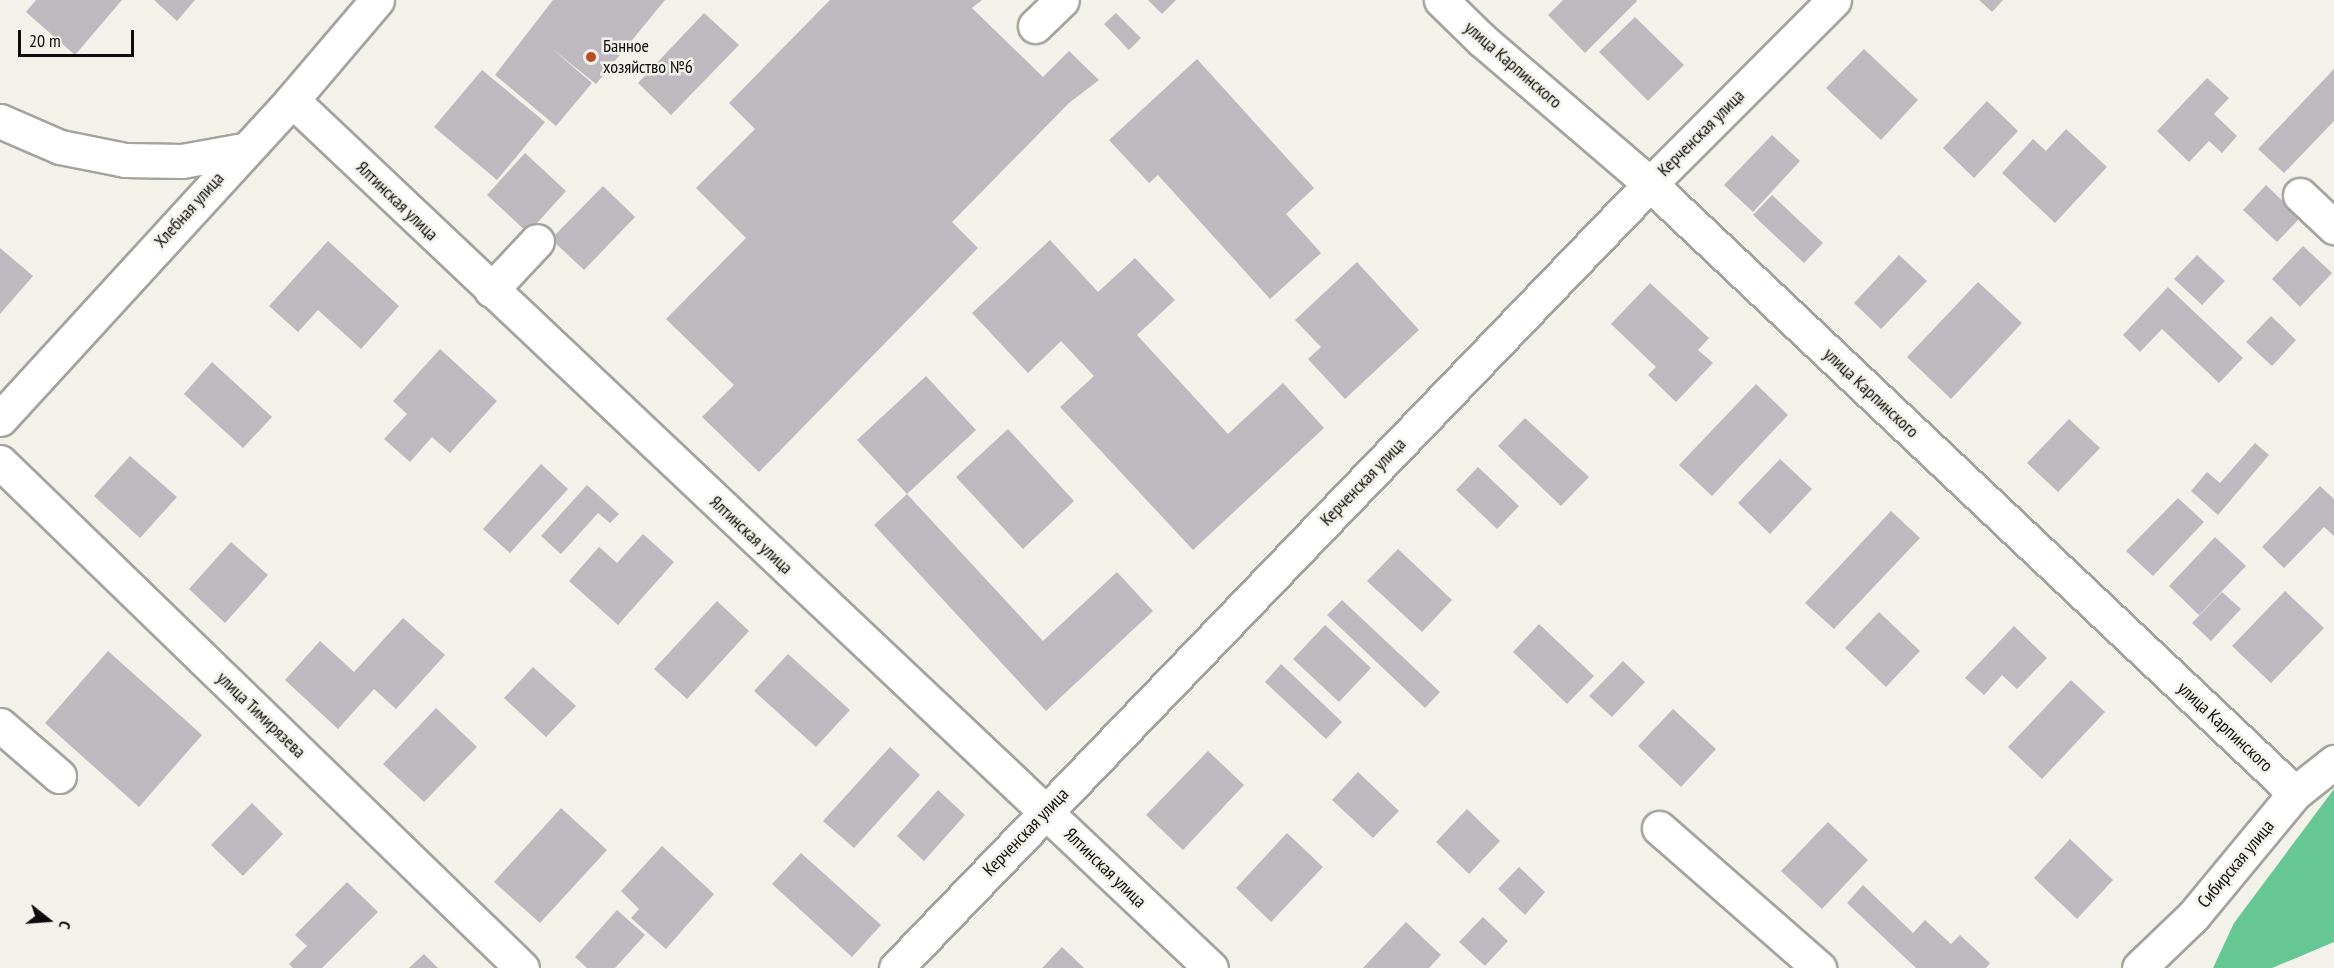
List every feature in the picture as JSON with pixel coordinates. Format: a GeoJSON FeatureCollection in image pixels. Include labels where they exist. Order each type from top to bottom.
{"type":"FeatureCollection","features":[{"type":"Feature","properties":{"kind":"street","name":"Хлебная улица"},"geometry":{"type":"LineString","coordinates":[[0,419],[243,150],[292,100],[376,0]]}},
{"type":"Feature","properties":{"kind":"street"},"geometry":{"type":"LineString","coordinates":[[1035,26],[1062,0]]}},
{"type":"Feature","properties":{"kind":"street","name":"улица Карпинского"},"geometry":{"type":"LineString","coordinates":[[1441,0],[1482,40],[1650,184],[2295,793]]}},
{"type":"Feature","properties":{"kind":"street","name":"Керченская улица"},"geometry":{"type":"LineString","coordinates":[[896,968],[1650,184],[1834,0]]}},
{"type":"Feature","properties":{"kind":"street","name":"Ялтинская улица"},"geometry":{"type":"LineString","coordinates":[[292,100],[1210,968]]}},
{"type":"Feature","properties":{"kind":"street"},"geometry":{"type":"LineString","coordinates":[[0,121],[60,147],[125,160],[182,161],[243,150]]}},
{"type":"Feature","properties":{"kind":"street"},"geometry":{"type":"LineString","coordinates":[[2300,195],[2334,227]]}},
{"type":"Feature","properties":{"kind":"street"},"geometry":{"type":"LineString","coordinates":[[491,290],[537,241]]}},
{"type":"Feature","properties":{"kind":"street","name":"улица Тимирязева"},"geometry":{"type":"LineString","coordinates":[[0,462],[522,968]]}},
{"type":"Feature","properties":{"kind":"street"},"geometry":{"type":"LineString","coordinates":[[0,725],[59,776]]}},
{"type":"Feature","properties":{"kind":"street","name":"Сибирская улица"},"geometry":{"type":"LineString","coordinates":[[2139,968],[2194,915],[2295,793],[2334,762]]}},
{"type":"Feature","properties":{"kind":"street"},"geometry":{"type":"LineString","coordinates":[[1659,828],[1819,968]]}},
{"type":"Feature","properties":{"kind":"green space"},"geometry":{"type":"Polygon","coordinates":[[[2334,789],[2334,942],[2272,968],[2213,968],[2234,923],[2334,789]]]}},
{"type":"Feature","properties":{"kind":"building"},"geometry":{"type":"Polygon","coordinates":[[[36,0],[122,0],[75,55],[26,12],[36,0]]]}},
{"type":"Feature","properties":{"kind":"building"},"geometry":{"type":"Polygon","coordinates":[[[154,0],[195,0],[177,21],[154,0]]]}},
{"type":"Feature","properties":{"kind":"building"},"geometry":{"type":"Polygon","coordinates":[[[553,0],[665,0],[596,84],[550,47],[592,83],[556,126],[495,75],[553,0]]]}},
{"type":"Feature","properties":{"kind":"building"},"geometry":{"type":"Polygon","coordinates":[[[830,0],[982,0],[972,8],[1043,77],[1069,51],[1099,80],[1069,103],[952,222],[978,248],[759,472],[702,417],[734,385],[666,319],[746,238],[696,188],[755,129],[729,103],[830,0]]]}},
{"type":"Feature","properties":{"kind":"building"},"geometry":{"type":"Polygon","coordinates":[[[1148,0],[1176,0],[1162,14],[1148,0]]]}},
{"type":"Feature","properties":{"kind":"building"},"geometry":{"type":"Polygon","coordinates":[[[1563,0],[1637,1],[1585,53],[1548,15],[1563,0]]]}},
{"type":"Feature","properties":{"kind":"building"},"geometry":{"type":"Polygon","coordinates":[[[1979,0],[2003,0],[1992,12],[1979,0]]]}},
{"type":"Feature","properties":{"kind":"building"},"geometry":{"type":"Polygon","coordinates":[[[704,13],[739,45],[671,115],[638,83],[704,13]]]}},
{"type":"Feature","properties":{"kind":"building"},"geometry":{"type":"Polygon","coordinates":[[[1116,13],[1141,38],[1129,50],[1104,24],[1116,13]]]}},
{"type":"Feature","properties":{"kind":"building"},"geometry":{"type":"Polygon","coordinates":[[[1635,17],[1684,65],[1648,101],[1599,52],[1635,17]]]}},
{"type":"Feature","properties":{"kind":"building"},"geometry":{"type":"Polygon","coordinates":[[[1864,49],[1918,100],[1881,140],[1826,88],[1864,49]]]}},
{"type":"Feature","properties":{"kind":"building"},"geometry":{"type":"Polygon","coordinates":[[[1197,59],[1314,188],[1286,214],[1321,253],[1270,299],[1158,175],[1149,183],[1109,140],[1197,59]]]}},
{"type":"Feature","properties":{"kind":"building"},"geometry":{"type":"Polygon","coordinates":[[[2334,69],[2334,121],[2284,173],[2258,149],[2334,69]]]}},
{"type":"Feature","properties":{"kind":"building"},"geometry":{"type":"Polygon","coordinates":[[[482,70],[545,122],[497,180],[434,127],[482,70]]]}},
{"type":"Feature","properties":{"kind":"building"},"geometry":{"type":"Polygon","coordinates":[[[2207,78],[2229,98],[2214,114],[2237,136],[2222,153],[2209,141],[2189,162],[2157,131],[2207,78]]]}},
{"type":"Feature","properties":{"kind":"building"},"geometry":{"type":"Polygon","coordinates":[[[1987,101],[2018,131],[1974,178],[1943,148],[1987,101]]]}},
{"type":"Feature","properties":{"kind":"building"},"geometry":{"type":"Polygon","coordinates":[[[2066,129],[2107,167],[2055,223],[2002,173],[2033,139],[2046,151],[2066,129]]]}},
{"type":"Feature","properties":{"kind":"building"},"geometry":{"type":"Polygon","coordinates":[[[1772,135],[1800,161],[1753,212],[1724,185],[1772,135]]]}},
{"type":"Feature","properties":{"kind":"building"},"geometry":{"type":"Polygon","coordinates":[[[525,153],[566,191],[528,233],[487,195],[525,153]]]}},
{"type":"Feature","properties":{"kind":"building"},"geometry":{"type":"Polygon","coordinates":[[[2266,185],[2300,218],[2277,242],[2243,210],[2266,185]]]}},
{"type":"Feature","properties":{"kind":"building"},"geometry":{"type":"Polygon","coordinates":[[[603,186],[635,217],[584,270],[551,239],[603,186]]]}},
{"type":"Feature","properties":{"kind":"building"},"geometry":{"type":"Polygon","coordinates":[[[1772,195],[1823,243],[1804,263],[1753,215],[1772,195]]]}},
{"type":"Feature","properties":{"kind":"building"},"geometry":{"type":"Polygon","coordinates":[[[1050,240],[1098,292],[1135,258],[1175,300],[1137,335],[1228,434],[1283,383],[1324,428],[1193,550],[1060,407],[1094,376],[1061,341],[1028,373],[972,313],[1050,240]]]}},
{"type":"Feature","properties":{"kind":"building"},"geometry":{"type":"Polygon","coordinates":[[[328,241],[399,306],[361,349],[318,310],[298,332],[269,306],[328,241]]]}},
{"type":"Feature","properties":{"kind":"building"},"geometry":{"type":"Polygon","coordinates":[[[2303,246],[2332,273],[2300,307],[2272,279],[2303,246]]]}},
{"type":"Feature","properties":{"kind":"building"},"geometry":{"type":"Polygon","coordinates":[[[0,248],[33,276],[0,314],[0,248]]]}},
{"type":"Feature","properties":{"kind":"building"},"geometry":{"type":"Polygon","coordinates":[[[1899,255],[1927,281],[1881,329],[1854,303],[1899,255]]]}},
{"type":"Feature","properties":{"kind":"building"},"geometry":{"type":"Polygon","coordinates":[[[2197,255],[2225,281],[2202,305],[2174,279],[2197,255]]]}},
{"type":"Feature","properties":{"kind":"building"},"geometry":{"type":"Polygon","coordinates":[[[1357,262],[1419,330],[1345,399],[1308,359],[1321,347],[1295,320],[1357,262]]]}},
{"type":"Feature","properties":{"kind":"building"},"geometry":{"type":"Polygon","coordinates":[[[1978,282],[2022,323],[1951,399],[1907,357],[1978,282]]]}},
{"type":"Feature","properties":{"kind":"building"},"geometry":{"type":"Polygon","coordinates":[[[1650,283],[1709,338],[1698,350],[1713,363],[1676,402],[1648,375],[1656,367],[1611,324],[1650,283]]]}},
{"type":"Feature","properties":{"kind":"building"},"geometry":{"type":"Polygon","coordinates":[[[2168,287],[2243,358],[2219,383],[2162,329],[2140,352],[2123,335],[2168,287]]]}},
{"type":"Feature","properties":{"kind":"building"},"geometry":{"type":"Polygon","coordinates":[[[2271,316],[2296,340],[2272,366],[2246,342],[2271,316]]]}},
{"type":"Feature","properties":{"kind":"building"},"geometry":{"type":"Polygon","coordinates":[[[440,349],[497,401],[450,453],[432,437],[410,462],[384,439],[407,414],[393,401],[440,349]]]}},
{"type":"Feature","properties":{"kind":"building"},"geometry":{"type":"Polygon","coordinates":[[[212,362],[272,417],[243,448],[184,394],[212,362]]]}},
{"type":"Feature","properties":{"kind":"building"},"geometry":{"type":"Polygon","coordinates":[[[926,376],[976,430],[907,494],[857,440],[926,376]]]}},
{"type":"Feature","properties":{"kind":"building"},"geometry":{"type":"Polygon","coordinates":[[[1756,384],[1788,415],[1712,496],[1679,465],[1756,384]]]}},
{"type":"Feature","properties":{"kind":"building"},"geometry":{"type":"Polygon","coordinates":[[[1525,418],[1589,477],[1561,506],[1498,446],[1525,418]]]}},
{"type":"Feature","properties":{"kind":"building"},"geometry":{"type":"Polygon","coordinates":[[[2069,419],[2100,448],[2058,492],[2027,463],[2069,419]]]}},
{"type":"Feature","properties":{"kind":"building"},"geometry":{"type":"Polygon","coordinates":[[[1008,429],[1074,501],[1023,549],[956,477],[1008,429]]]}},
{"type":"Feature","properties":{"kind":"building"},"geometry":{"type":"Polygon","coordinates":[[[2255,443],[2269,455],[2218,515],[2191,491],[2207,472],[2220,483],[2255,443]]]}},
{"type":"Feature","properties":{"kind":"building"},"geometry":{"type":"Polygon","coordinates":[[[130,456],[177,497],[140,538],[94,496],[130,456]]]}},
{"type":"Feature","properties":{"kind":"building"},"geometry":{"type":"Polygon","coordinates":[[[1780,459],[1812,489],[1770,534],[1738,503],[1780,459]]]}},
{"type":"Feature","properties":{"kind":"building"},"geometry":{"type":"Polygon","coordinates":[[[541,464],[568,489],[510,553],[483,529],[541,464]]]}},
{"type":"Feature","properties":{"kind":"building"},"geometry":{"type":"Polygon","coordinates":[[[1478,467],[1519,506],[1497,529],[1456,490],[1478,467]]]}},
{"type":"Feature","properties":{"kind":"building"},"geometry":{"type":"Polygon","coordinates":[[[587,485],[619,514],[610,523],[598,513],[561,554],[541,536],[587,485]]]}},
{"type":"Feature","properties":{"kind":"building"},"geometry":{"type":"Polygon","coordinates":[[[2320,486],[2334,499],[2334,536],[2324,527],[2284,568],[2262,547],[2320,486]]]}},
{"type":"Feature","properties":{"kind":"building"},"geometry":{"type":"Polygon","coordinates":[[[907,494],[1043,641],[1117,572],[1153,611],[1046,711],[874,525],[907,494]]]}},
{"type":"Feature","properties":{"kind":"building"},"geometry":{"type":"Polygon","coordinates":[[[2178,498],[2204,522],[2153,576],[2126,551],[2178,498]]]}},
{"type":"Feature","properties":{"kind":"building"},"geometry":{"type":"Polygon","coordinates":[[[1891,511],[1920,538],[1834,629],[1805,603],[1891,511]]]}},
{"type":"Feature","properties":{"kind":"building"},"geometry":{"type":"Polygon","coordinates":[[[643,534],[674,562],[618,625],[569,581],[599,547],[617,563],[643,534]]]}},
{"type":"Feature","properties":{"kind":"building"},"geometry":{"type":"Polygon","coordinates":[[[2215,537],[2246,566],[2199,615],[2169,586],[2215,537]]]}},
{"type":"Feature","properties":{"kind":"building"},"geometry":{"type":"Polygon","coordinates":[[[231,542],[268,575],[225,623],[189,589],[231,542]]]}},
{"type":"Feature","properties":{"kind":"building"},"geometry":{"type":"Polygon","coordinates":[[[1398,549],[1452,600],[1422,632],[1367,581],[1398,549]]]}},
{"type":"Feature","properties":{"kind":"building"},"geometry":{"type":"Polygon","coordinates":[[[2285,591],[2324,628],[2271,683],[2232,646],[2285,591]]]}},
{"type":"Feature","properties":{"kind":"building"},"geometry":{"type":"Polygon","coordinates":[[[2222,592],[2241,609],[2211,641],[2192,623],[2222,592]]]}},
{"type":"Feature","properties":{"kind":"building"},"geometry":{"type":"Polygon","coordinates":[[[1342,600],[1440,692],[1425,708],[1327,615],[1342,600]]]}},
{"type":"Feature","properties":{"kind":"building"},"geometry":{"type":"Polygon","coordinates":[[[717,601],[749,631],[687,699],[654,669],[717,601]]]}},
{"type":"Feature","properties":{"kind":"building"},"geometry":{"type":"Polygon","coordinates":[[[1879,612],[1920,651],[1886,687],[1845,648],[1879,612]]]}},
{"type":"Feature","properties":{"kind":"building"},"geometry":{"type":"Polygon","coordinates":[[[403,618],[445,655],[396,709],[374,689],[338,729],[285,680],[320,641],[354,672],[403,618]]]}},
{"type":"Feature","properties":{"kind":"building"},"geometry":{"type":"Polygon","coordinates":[[[1539,624],[1594,676],[1567,704],[1513,652],[1539,624]]]}},
{"type":"Feature","properties":{"kind":"building"},"geometry":{"type":"Polygon","coordinates":[[[1325,625],[1371,668],[1339,702],[1293,659],[1325,625]]]}},
{"type":"Feature","properties":{"kind":"building"},"geometry":{"type":"Polygon","coordinates":[[[2014,626],[2047,658],[2017,689],[2002,675],[1984,695],[1965,678],[2014,626]]]}},
{"type":"Feature","properties":{"kind":"building"},"geometry":{"type":"Polygon","coordinates":[[[108,651],[202,735],[139,807],[45,723],[108,651]]]}},
{"type":"Feature","properties":{"kind":"building"},"geometry":{"type":"Polygon","coordinates":[[[788,654],[850,710],[816,747],[754,691],[788,654]]]}},
{"type":"Feature","properties":{"kind":"building"},"geometry":{"type":"Polygon","coordinates":[[[1623,661],[1645,682],[1612,717],[1589,696],[1623,661]]]}},
{"type":"Feature","properties":{"kind":"building"},"geometry":{"type":"Polygon","coordinates":[[[1281,664],[1342,722],[1326,739],[1265,682],[1281,664]]]}},
{"type":"Feature","properties":{"kind":"building"},"geometry":{"type":"Polygon","coordinates":[[[533,667],[576,706],[546,737],[504,698],[533,667]]]}},
{"type":"Feature","properties":{"kind":"building"},"geometry":{"type":"Polygon","coordinates":[[[2071,680],[2105,712],[2042,779],[2008,747],[2071,680]]]}},
{"type":"Feature","properties":{"kind":"building"},"geometry":{"type":"Polygon","coordinates":[[[436,708],[477,747],[424,802],[383,764],[436,708]]]}},
{"type":"Feature","properties":{"kind":"building"},"geometry":{"type":"Polygon","coordinates":[[[1673,709],[1716,749],[1681,787],[1638,746],[1673,709]]]}},
{"type":"Feature","properties":{"kind":"building"},"geometry":{"type":"Polygon","coordinates":[[[890,747],[920,775],[854,848],[823,821],[890,747]]]}},
{"type":"Feature","properties":{"kind":"building"},"geometry":{"type":"Polygon","coordinates":[[[1208,751],[1244,785],[1183,850],[1146,815],[1208,751]]]}},
{"type":"Feature","properties":{"kind":"building"},"geometry":{"type":"Polygon","coordinates":[[[1358,772],[1399,811],[1373,838],[1332,800],[1358,772]]]}},
{"type":"Feature","properties":{"kind":"building"},"geometry":{"type":"Polygon","coordinates":[[[938,790],[965,815],[924,861],[897,836],[938,790]]]}},
{"type":"Feature","properties":{"kind":"building"},"geometry":{"type":"Polygon","coordinates":[[[252,803],[283,834],[243,876],[211,845],[252,803]]]}},
{"type":"Feature","properties":{"kind":"building"},"geometry":{"type":"Polygon","coordinates":[[[561,808],[607,850],[540,923],[494,882],[561,808]]]}},
{"type":"Feature","properties":{"kind":"building"},"geometry":{"type":"Polygon","coordinates":[[[1467,809],[1500,841],[1469,874],[1436,842],[1467,809]]]}},
{"type":"Feature","properties":{"kind":"building"},"geometry":{"type":"Polygon","coordinates":[[[1828,822],[1868,860],[1822,909],[1781,871],[1828,822]]]}},
{"type":"Feature","properties":{"kind":"building"},"geometry":{"type":"Polygon","coordinates":[[[1287,833],[1323,867],[1271,922],[1236,888],[1287,833]]]}},
{"type":"Feature","properties":{"kind":"building"},"geometry":{"type":"Polygon","coordinates":[[[2070,839],[2113,880],[2077,919],[2034,878],[2070,839]]]}},
{"type":"Feature","properties":{"kind":"building"},"geometry":{"type":"Polygon","coordinates":[[[662,846],[714,894],[666,949],[631,918],[639,909],[621,891],[662,846]]]}},
{"type":"Feature","properties":{"kind":"building"},"geometry":{"type":"Polygon","coordinates":[[[801,853],[881,925],[852,957],[772,884],[801,853]]]}},
{"type":"Feature","properties":{"kind":"building"},"geometry":{"type":"Polygon","coordinates":[[[1519,867],[1545,892],[1525,915],[1498,889],[1519,867]]]}},
{"type":"Feature","properties":{"kind":"building"},"geometry":{"type":"Polygon","coordinates":[[[347,882],[378,912],[322,968],[293,968],[289,964],[307,946],[295,935],[347,882]]]}},
{"type":"Feature","properties":{"kind":"building"},"geometry":{"type":"Polygon","coordinates":[[[1863,885],[1913,933],[1925,920],[1951,944],[1960,935],[1990,963],[1986,968],[1916,968],[1847,903],[1863,885]]]}},
{"type":"Feature","properties":{"kind":"building"},"geometry":{"type":"Polygon","coordinates":[[[617,910],[645,935],[615,968],[587,968],[575,957],[617,910]]]}},
{"type":"Feature","properties":{"kind":"building"},"geometry":{"type":"Polygon","coordinates":[[[1483,917],[1508,941],[1485,966],[1459,942],[1483,917]]]}},
{"type":"Feature","properties":{"kind":"building"},"geometry":{"type":"Polygon","coordinates":[[[1406,922],[1441,955],[1429,968],[1363,968],[1406,922]]]}},
{"type":"Feature","properties":{"kind":"building"},"geometry":{"type":"Polygon","coordinates":[[[1062,947],[1084,968],[1042,968],[1062,947]]]}},
{"type":"Feature","properties":{"kind":"building"},"geometry":{"type":"Polygon","coordinates":[[[424,954],[438,968],[409,968],[424,954]]]}},
{"type":"Feature","properties":{"kind":"place","name":"Банное хозяйство №6"},"geometry":{"type":"Point","coordinates":[591,57]}}]}
